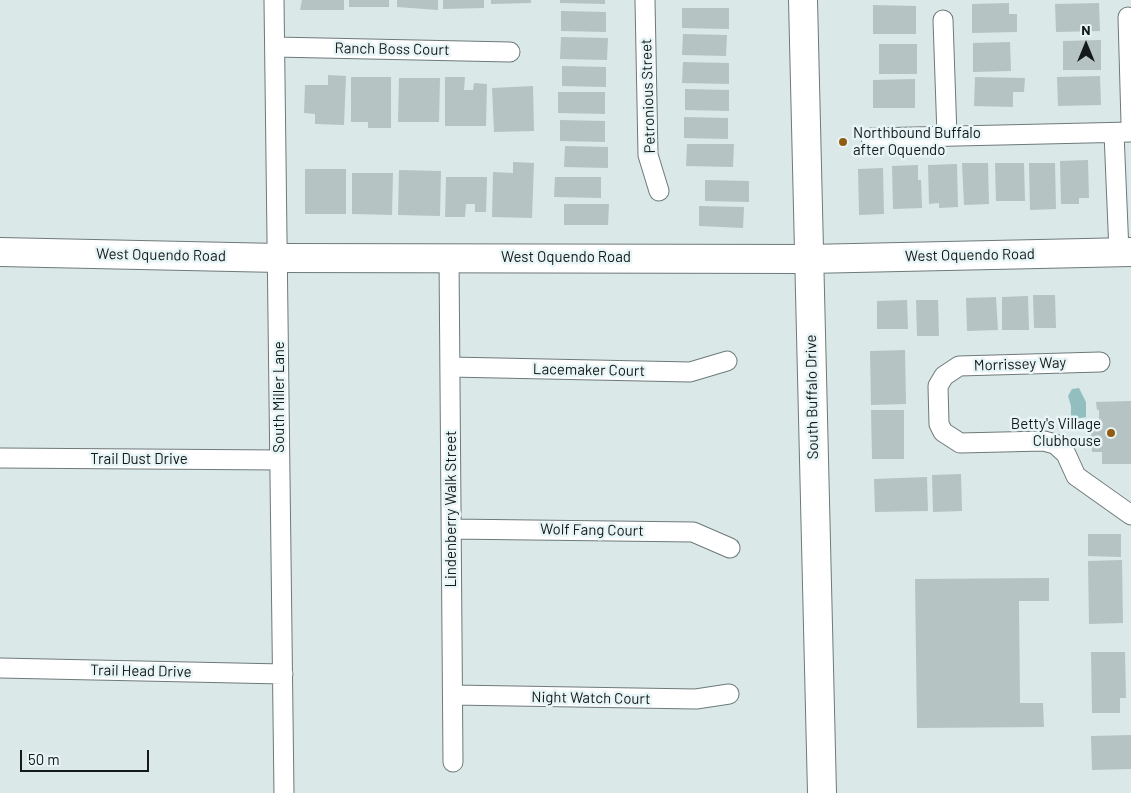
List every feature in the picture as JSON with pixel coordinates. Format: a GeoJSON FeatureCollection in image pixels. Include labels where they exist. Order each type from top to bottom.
{"type":"FeatureCollection","features":[{"type":"Feature","properties":{"kind":"street","name":"South Miller Lane"},"geometry":{"type":"LineString","coordinates":[[274,0],[279,258],[279,460],[284,793]]}},
{"type":"Feature","properties":{"kind":"street","name":"Petronious Street"},"geometry":{"type":"LineString","coordinates":[[645,0],[648,155],[659,191]]}},
{"type":"Feature","properties":{"kind":"street","name":"South Buffalo Drive"},"geometry":{"type":"LineString","coordinates":[[803,0],[822,793]]}},
{"type":"Feature","properties":{"kind":"street"},"geometry":{"type":"LineString","coordinates":[[1128,17],[1131,123]]}},
{"type":"Feature","properties":{"kind":"street"},"geometry":{"type":"LineString","coordinates":[[944,20],[947,136]]}},
{"type":"Feature","properties":{"kind":"street","name":"Ranch Boss Court"},"geometry":{"type":"LineString","coordinates":[[275,47],[510,52]]}},
{"type":"Feature","properties":{"kind":"street"},"geometry":{"type":"LineString","coordinates":[[871,138],[1123,132],[1125,252]]}},
{"type":"Feature","properties":{"kind":"street","name":"West Oquendo Road"},"geometry":{"type":"LineString","coordinates":[[0,252],[279,258],[808,259],[1125,252]]}},
{"type":"Feature","properties":{"kind":"street","name":"Lindenberry Walk Street"},"geometry":{"type":"LineString","coordinates":[[449,257],[453,762]]}},
{"type":"Feature","properties":{"kind":"street","name":"Lacemaker Court"},"geometry":{"type":"LineString","coordinates":[[450,367],[690,372],[727,361]]}},
{"type":"Feature","properties":{"kind":"street","name":"Morrissey Way"},"geometry":{"type":"LineString","coordinates":[[1100,362],[959,366],[944,376],[938,386],[939,424],[943,432],[960,443],[1044,441],[1055,444],[1066,454],[1076,476],[1131,515]]}},
{"type":"Feature","properties":{"kind":"street","name":"Trail Dust Drive"},"geometry":{"type":"LineString","coordinates":[[0,458],[279,460]]}},
{"type":"Feature","properties":{"kind":"street","name":"Wolf Fang Court"},"geometry":{"type":"LineString","coordinates":[[451,529],[693,532],[730,548]]}},
{"type":"Feature","properties":{"kind":"street","name":"Trail Head Drive"},"geometry":{"type":"LineString","coordinates":[[0,668],[283,674]]}},
{"type":"Feature","properties":{"kind":"street","name":"Night Watch Court"},"geometry":{"type":"LineString","coordinates":[[453,696],[696,699],[728,694]]}},
{"type":"Feature","properties":{"kind":"water"},"geometry":{"type":"Polygon","coordinates":[[[1079,388],[1086,402],[1086,417],[1075,419],[1071,418],[1071,406],[1068,396],[1072,389],[1079,388]]]}},
{"type":"Feature","properties":{"kind":"building"},"geometry":{"type":"Polygon","coordinates":[[[302,0],[344,0],[344,10],[300,10],[302,0]]]}},
{"type":"Feature","properties":{"kind":"building"},"geometry":{"type":"Polygon","coordinates":[[[349,0],[389,0],[389,7],[349,7],[349,0]]]}},
{"type":"Feature","properties":{"kind":"building"},"geometry":{"type":"Polygon","coordinates":[[[397,0],[438,0],[438,10],[397,7],[397,0]]]}},
{"type":"Feature","properties":{"kind":"building"},"geometry":{"type":"Polygon","coordinates":[[[443,0],[484,0],[484,8],[443,9],[443,0]]]}},
{"type":"Feature","properties":{"kind":"building"},"geometry":{"type":"Polygon","coordinates":[[[491,0],[531,0],[531,3],[491,4],[491,0]]]}},
{"type":"Feature","properties":{"kind":"building"},"geometry":{"type":"Polygon","coordinates":[[[560,0],[605,0],[605,4],[560,3],[560,0]]]}},
{"type":"Feature","properties":{"kind":"building"},"geometry":{"type":"Polygon","coordinates":[[[1009,3],[1009,14],[1017,14],[1017,32],[972,33],[972,4],[1009,3]]]}},
{"type":"Feature","properties":{"kind":"building"},"geometry":{"type":"Polygon","coordinates":[[[1099,3],[1100,31],[1056,32],[1055,4],[1099,3]]]}},
{"type":"Feature","properties":{"kind":"building"},"geometry":{"type":"Polygon","coordinates":[[[873,5],[916,6],[916,34],[873,34],[873,5]]]}},
{"type":"Feature","properties":{"kind":"building"},"geometry":{"type":"Polygon","coordinates":[[[682,8],[729,8],[729,29],[682,28],[682,8]]]}},
{"type":"Feature","properties":{"kind":"building"},"geometry":{"type":"Polygon","coordinates":[[[561,11],[606,12],[606,32],[561,31],[561,11]]]}},
{"type":"Feature","properties":{"kind":"building"},"geometry":{"type":"Polygon","coordinates":[[[683,34],[727,35],[726,56],[682,55],[683,34]]]}},
{"type":"Feature","properties":{"kind":"building"},"geometry":{"type":"Polygon","coordinates":[[[561,37],[608,38],[607,60],[560,59],[561,37]]]}},
{"type":"Feature","properties":{"kind":"building"},"geometry":{"type":"Polygon","coordinates":[[[1101,40],[1101,70],[1063,70],[1063,41],[1101,40]]]}},
{"type":"Feature","properties":{"kind":"building"},"geometry":{"type":"Polygon","coordinates":[[[1010,42],[1011,71],[973,72],[973,43],[1010,42]]]}},
{"type":"Feature","properties":{"kind":"building"},"geometry":{"type":"Polygon","coordinates":[[[879,44],[917,44],[917,74],[879,74],[879,44]]]}},
{"type":"Feature","properties":{"kind":"building"},"geometry":{"type":"Polygon","coordinates":[[[683,62],[729,63],[729,84],[682,83],[683,62]]]}},
{"type":"Feature","properties":{"kind":"building"},"geometry":{"type":"Polygon","coordinates":[[[562,66],[606,67],[606,87],[562,86],[562,66]]]}},
{"type":"Feature","properties":{"kind":"building"},"geometry":{"type":"Polygon","coordinates":[[[328,75],[346,76],[344,125],[315,124],[315,114],[304,113],[305,85],[328,85],[328,75]]]}},
{"type":"Feature","properties":{"kind":"building"},"geometry":{"type":"Polygon","coordinates":[[[1100,76],[1101,105],[1058,106],[1057,77],[1100,76]]]}},
{"type":"Feature","properties":{"kind":"building"},"geometry":{"type":"Polygon","coordinates":[[[351,77],[391,77],[391,128],[368,128],[368,122],[351,122],[351,77]]]}},
{"type":"Feature","properties":{"kind":"building"},"geometry":{"type":"Polygon","coordinates":[[[445,77],[465,77],[464,90],[473,90],[474,83],[487,84],[486,126],[445,126],[445,77]]]}},
{"type":"Feature","properties":{"kind":"building"},"geometry":{"type":"Polygon","coordinates":[[[975,77],[1025,78],[1024,92],[1013,92],[1013,107],[974,106],[975,77]]]}},
{"type":"Feature","properties":{"kind":"building"},"geometry":{"type":"Polygon","coordinates":[[[399,78],[440,78],[439,122],[398,122],[399,78]]]}},
{"type":"Feature","properties":{"kind":"building"},"geometry":{"type":"Polygon","coordinates":[[[915,79],[915,108],[873,108],[873,80],[915,79]]]}},
{"type":"Feature","properties":{"kind":"building"},"geometry":{"type":"Polygon","coordinates":[[[533,86],[534,131],[494,132],[492,88],[533,86]]]}},
{"type":"Feature","properties":{"kind":"building"},"geometry":{"type":"Polygon","coordinates":[[[685,89],[729,90],[729,111],[685,110],[685,89]]]}},
{"type":"Feature","properties":{"kind":"building"},"geometry":{"type":"Polygon","coordinates":[[[558,92],[605,92],[605,114],[558,113],[558,92]]]}},
{"type":"Feature","properties":{"kind":"building"},"geometry":{"type":"Polygon","coordinates":[[[684,117],[728,118],[728,139],[684,138],[684,117]]]}},
{"type":"Feature","properties":{"kind":"building"},"geometry":{"type":"Polygon","coordinates":[[[560,120],[605,121],[605,142],[560,141],[560,120]]]}},
{"type":"Feature","properties":{"kind":"building"},"geometry":{"type":"Polygon","coordinates":[[[687,144],[734,144],[733,167],[686,166],[687,144]]]}},
{"type":"Feature","properties":{"kind":"building"},"geometry":{"type":"Polygon","coordinates":[[[565,146],[608,147],[608,168],[564,167],[565,146]]]}},
{"type":"Feature","properties":{"kind":"building"},"geometry":{"type":"Polygon","coordinates":[[[1088,160],[1089,198],[1079,198],[1079,204],[1061,204],[1060,161],[1088,160]]]}},
{"type":"Feature","properties":{"kind":"building"},"geometry":{"type":"Polygon","coordinates":[[[513,162],[534,163],[532,218],[492,217],[493,172],[513,173],[513,162]]]}},
{"type":"Feature","properties":{"kind":"building"},"geometry":{"type":"Polygon","coordinates":[[[962,163],[988,163],[989,204],[964,205],[962,163]]]}},
{"type":"Feature","properties":{"kind":"building"},"geometry":{"type":"Polygon","coordinates":[[[995,163],[1024,163],[1025,201],[996,201],[995,163]]]}},
{"type":"Feature","properties":{"kind":"building"},"geometry":{"type":"Polygon","coordinates":[[[1029,163],[1055,163],[1056,209],[1030,210],[1029,163]]]}},
{"type":"Feature","properties":{"kind":"building"},"geometry":{"type":"Polygon","coordinates":[[[957,164],[958,207],[939,208],[939,203],[929,204],[928,165],[957,164]]]}},
{"type":"Feature","properties":{"kind":"building"},"geometry":{"type":"Polygon","coordinates":[[[918,165],[918,180],[921,180],[922,208],[893,209],[892,166],[918,165]]]}},
{"type":"Feature","properties":{"kind":"building"},"geometry":{"type":"Polygon","coordinates":[[[883,168],[884,214],[859,215],[858,169],[883,168]]]}},
{"type":"Feature","properties":{"kind":"building"},"geometry":{"type":"Polygon","coordinates":[[[305,169],[346,169],[346,214],[305,214],[305,169]]]}},
{"type":"Feature","properties":{"kind":"building"},"geometry":{"type":"Polygon","coordinates":[[[399,170],[441,171],[440,216],[398,215],[399,170]]]}},
{"type":"Feature","properties":{"kind":"building"},"geometry":{"type":"Polygon","coordinates":[[[352,173],[393,173],[392,215],[352,214],[352,173]]]}},
{"type":"Feature","properties":{"kind":"building"},"geometry":{"type":"Polygon","coordinates":[[[446,177],[487,177],[486,212],[475,212],[475,204],[466,204],[465,217],[445,217],[446,177]]]}},
{"type":"Feature","properties":{"kind":"building"},"geometry":{"type":"Polygon","coordinates":[[[555,177],[601,177],[601,198],[554,197],[555,177]]]}},
{"type":"Feature","properties":{"kind":"building"},"geometry":{"type":"Polygon","coordinates":[[[705,180],[749,181],[749,202],[705,201],[705,180]]]}},
{"type":"Feature","properties":{"kind":"building"},"geometry":{"type":"Polygon","coordinates":[[[564,204],[609,204],[608,225],[564,225],[564,204]]]}},
{"type":"Feature","properties":{"kind":"building"},"geometry":{"type":"Polygon","coordinates":[[[699,206],[744,207],[743,228],[699,226],[699,206]]]}},
{"type":"Feature","properties":{"kind":"building"},"geometry":{"type":"Polygon","coordinates":[[[1033,295],[1055,295],[1056,328],[1034,328],[1033,295]]]}},
{"type":"Feature","properties":{"kind":"building"},"geometry":{"type":"Polygon","coordinates":[[[1028,296],[1029,330],[1002,330],[1002,297],[1028,296]]]}},
{"type":"Feature","properties":{"kind":"building"},"geometry":{"type":"Polygon","coordinates":[[[996,297],[998,330],[967,331],[966,298],[996,297]]]}},
{"type":"Feature","properties":{"kind":"building"},"geometry":{"type":"Polygon","coordinates":[[[907,300],[908,329],[877,329],[877,301],[907,300]]]}},
{"type":"Feature","properties":{"kind":"building"},"geometry":{"type":"Polygon","coordinates":[[[916,300],[938,300],[939,336],[917,336],[916,300]]]}},
{"type":"Feature","properties":{"kind":"building"},"geometry":{"type":"Polygon","coordinates":[[[905,350],[906,404],[871,405],[870,351],[905,350]]]}},
{"type":"Feature","properties":{"kind":"building","name":"Betty's Village Clubhouse"},"geometry":{"type":"Polygon","coordinates":[[[1131,401],[1131,464],[1102,464],[1102,452],[1092,452],[1091,430],[1099,430],[1099,410],[1097,410],[1096,402],[1131,401]]]}},
{"type":"Feature","properties":{"kind":"building"},"geometry":{"type":"Polygon","coordinates":[[[871,410],[904,410],[904,459],[872,459],[871,410]]]}},
{"type":"Feature","properties":{"kind":"building"},"geometry":{"type":"Polygon","coordinates":[[[961,474],[962,511],[933,512],[932,475],[961,474]]]}},
{"type":"Feature","properties":{"kind":"building"},"geometry":{"type":"Polygon","coordinates":[[[927,477],[928,511],[875,512],[874,479],[927,477]]]}},
{"type":"Feature","properties":{"kind":"building"},"geometry":{"type":"Polygon","coordinates":[[[1088,534],[1121,534],[1121,557],[1088,556],[1088,534]]]}},
{"type":"Feature","properties":{"kind":"building"},"geometry":{"type":"Polygon","coordinates":[[[1122,560],[1123,623],[1089,624],[1088,561],[1122,560]]]}},
{"type":"Feature","properties":{"kind":"building"},"geometry":{"type":"Polygon","coordinates":[[[1049,578],[1049,601],[1019,601],[1020,703],[1043,703],[1044,727],[917,728],[915,579],[1049,578]]]}},
{"type":"Feature","properties":{"kind":"building"},"geometry":{"type":"Polygon","coordinates":[[[1091,652],[1125,652],[1126,698],[1120,698],[1120,713],[1092,713],[1091,652]]]}},
{"type":"Feature","properties":{"kind":"building"},"geometry":{"type":"Polygon","coordinates":[[[1131,735],[1131,769],[1092,770],[1091,736],[1131,735]]]}},
{"type":"Feature","properties":{"kind":"place","name":"Northbound Buffalo after Oquendo"},"geometry":{"type":"Point","coordinates":[843,142]}},
{"type":"Feature","properties":{"kind":"place","name":"Betty's Village Clubhouse"},"geometry":{"type":"Point","coordinates":[1111,433]}}]}
